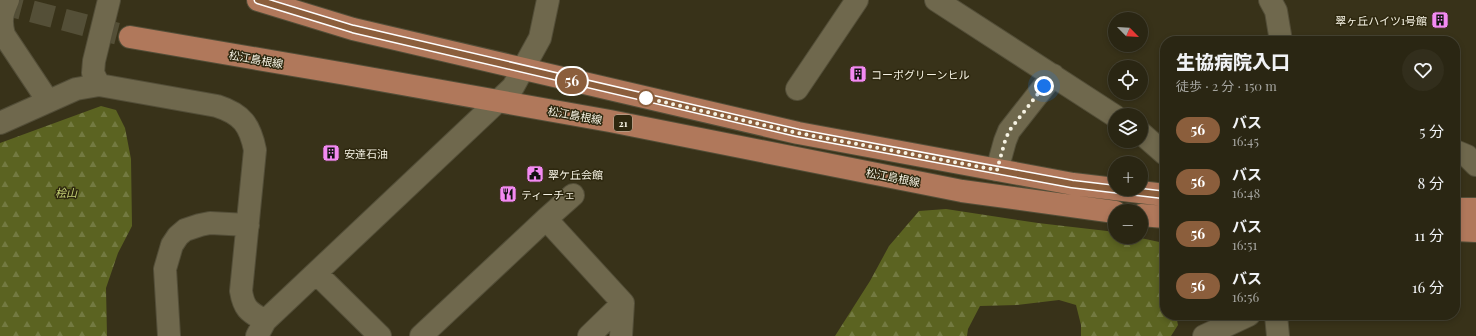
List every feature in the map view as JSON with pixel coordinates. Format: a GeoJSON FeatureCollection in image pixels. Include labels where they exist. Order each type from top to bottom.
{"type":"FeatureCollection","features":[{"type":"Feature","properties":{"kind":"main road"},"geometry":{"type":"LineString","coordinates":[[258,0],[353,29],[798,133],[1072,184],[1160,194]]}},
{"type":"Feature","properties":{"kind":"main road","name":"松江島根線"},"geometry":{"type":"LineString","coordinates":[[130,38],[500,101],[676,133],[962,191],[1108,211]]}},
{"type":"Feature","properties":{"kind":"main road"},"geometry":{"type":"LineString","coordinates":[[1460,209],[1476,210]]}},
{"type":"Feature","properties":{"kind":"main road"},"geometry":{"type":"LineString","coordinates":[[1148,216],[1160,217]]}},
{"type":"Feature","properties":{"kind":"main road"},"geometry":{"type":"LineString","coordinates":[[1460,230],[1476,231]]}},
{"type":"Feature","properties":{"kind":"street"},"geometry":{"type":"LineString","coordinates":[[8,0],[1,16],[1,26],[4,35],[48,101]]}},
{"type":"Feature","properties":{"kind":"street"},"geometry":{"type":"LineString","coordinates":[[99,85],[93,73],[94,61],[109,0]]}},
{"type":"Feature","properties":{"kind":"street"},"geometry":{"type":"LineString","coordinates":[[0,123],[76,89],[99,85],[217,106],[239,117],[247,125],[252,135],[255,150],[240,291],[242,302],[261,328],[316,273],[513,88],[540,38],[548,0]]}},
{"type":"Feature","properties":{"kind":"street"},"geometry":{"type":"LineString","coordinates":[[797,89],[857,0]]}},
{"type":"Feature","properties":{"kind":"street"},"geometry":{"type":"LineString","coordinates":[[936,0],[1108,111]]}},
{"type":"Feature","properties":{"kind":"street"},"geometry":{"type":"LineString","coordinates":[[1272,1],[1276,11],[1280,36]]}},
{"type":"Feature","properties":{"kind":"street"},"geometry":{"type":"LineString","coordinates":[[997,170],[1009,131],[1053,75]]}},
{"type":"Feature","properties":{"kind":"street"},"geometry":{"type":"LineString","coordinates":[[1148,139],[1160,150]]}},
{"type":"Feature","properties":{"kind":"street"},"geometry":{"type":"LineString","coordinates":[[1460,153],[1467,156],[1476,165]]}},
{"type":"Feature","properties":{"kind":"street"},"geometry":{"type":"LineString","coordinates":[[421,336],[573,195]]}},
{"type":"Feature","properties":{"kind":"street"},"geometry":{"type":"LineString","coordinates":[[546,219],[623,303],[621,336]]}},
{"type":"Feature","properties":{"kind":"street"},"geometry":{"type":"LineString","coordinates":[[169,336],[165,269],[172,245],[178,236],[185,230],[200,224],[210,223],[248,225]]}},
{"type":"Feature","properties":{"kind":"street"},"geometry":{"type":"LineString","coordinates":[[316,273],[380,336]]}},
{"type":"Feature","properties":{"kind":"street"},"geometry":{"type":"LineString","coordinates":[[589,336],[623,303]]}},
{"type":"Feature","properties":{"kind":"street"},"geometry":{"type":"LineString","coordinates":[[1204,336],[1238,320]]}},
{"type":"Feature","properties":{"kind":"street"},"geometry":{"type":"LineString","coordinates":[[1276,320],[1278,336]]}},
{"type":"Feature","properties":{"kind":"green space","name":"桧山"},"geometry":{"type":"Polygon","coordinates":[[[101,106],[116,110],[125,128],[131,159],[132,226],[118,253],[106,288],[107,336],[0,336],[0,143],[101,106]]]}},
{"type":"Feature","properties":{"kind":"green space"},"geometry":{"type":"Polygon","coordinates":[[[946,209],[1038,223],[1108,231],[1108,244],[1148,244],[1148,240],[1160,242],[1160,320],[1177,320],[1178,325],[1171,336],[1081,336],[1081,325],[1076,305],[1059,300],[1017,305],[980,306],[968,329],[967,336],[835,336],[870,281],[889,246],[919,211],[946,209]]]}},
{"type":"Feature","properties":{"kind":"tunnel"},"geometry":{"type":"LineString","coordinates":[[0,3],[130,37]]}},
{"type":"Feature","properties":{"kind":"bus line","name":"56"},"geometry":{"type":"LineString","coordinates":[[258,0],[353,29],[798,133],[1072,184],[1160,194]]}},
{"type":"Feature","properties":{"kind":"place","name":"翠ヶ丘ハイツ1号館"},"geometry":{"type":"Point","coordinates":[1440,20]}},
{"type":"Feature","properties":{"kind":"place","name":"コーポグリーンヒル"},"geometry":{"type":"Point","coordinates":[858,74]}},
{"type":"Feature","properties":{"kind":"place","name":"安達石油"},"geometry":{"type":"Point","coordinates":[331,153]}},
{"type":"Feature","properties":{"kind":"place","name":"翠ケ丘会館"},"geometry":{"type":"Point","coordinates":[535,174]}},
{"type":"Feature","properties":{"kind":"place","name":"ティーチェ"},"geometry":{"type":"Point","coordinates":[508,194]}},
{"type":"Feature","properties":{"kind":"route"},"geometry":{"type":"LineString","coordinates":[[646,98],[642,97],[798,133],[997,170],[1009,131],[1044,86]]}}]}
